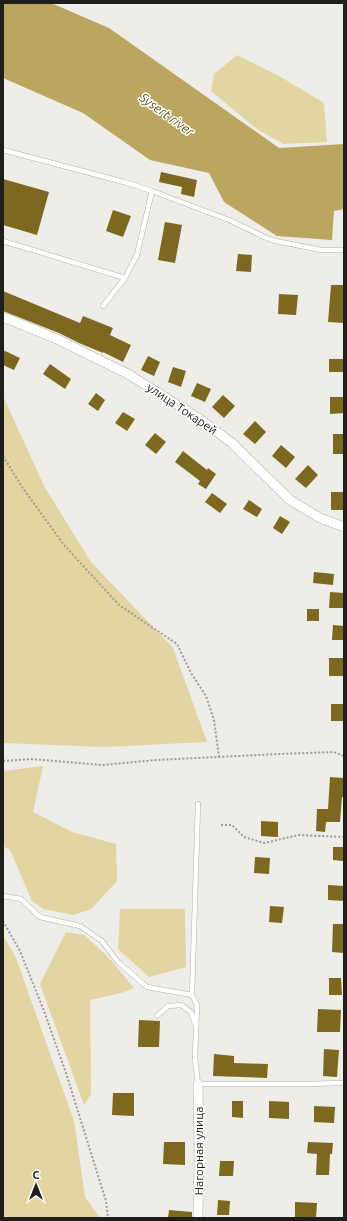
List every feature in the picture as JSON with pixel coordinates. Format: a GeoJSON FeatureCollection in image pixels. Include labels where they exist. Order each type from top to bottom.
{"type":"FeatureCollection","features":[{"type":"Feature","properties":{"kind":"street","name":"улица Токарей"},"geometry":{"type":"LineString","coordinates":[[3,317],[57,339],[128,374],[205,423],[232,444],[290,500],[320,518],[344,527]]}},
{"type":"Feature","properties":{"kind":"street","name":"Нагорная улица"},"geometry":{"type":"LineString","coordinates":[[198,1084],[200,1152],[198,1218]]}},
{"type":"Feature","properties":{"kind":"lane"},"geometry":{"type":"LineString","coordinates":[[3,150],[124,182],[152,191],[229,220],[271,240],[322,250],[344,250]]}},
{"type":"Feature","properties":{"kind":"lane"},"geometry":{"type":"LineString","coordinates":[[103,306],[125,278],[137,255],[152,191]]}},
{"type":"Feature","properties":{"kind":"lane"},"geometry":{"type":"LineString","coordinates":[[3,241],[125,278]]}},
{"type":"Feature","properties":{"kind":"lane"},"geometry":{"type":"LineString","coordinates":[[198,804],[192,995],[197,1005],[195,1058],[198,1084],[344,1083]]}},
{"type":"Feature","properties":{"kind":"lane"},"geometry":{"type":"LineString","coordinates":[[3,896],[21,899],[40,916],[80,926],[102,941],[118,962],[147,987],[192,995]]}},
{"type":"Feature","properties":{"kind":"lane"},"geometry":{"type":"LineString","coordinates":[[158,1016],[168,1006],[181,1005],[191,1012],[196,1026]]}},
{"type":"Feature","properties":{"kind":"path"},"geometry":{"type":"LineString","coordinates":[[3,456],[22,487],[64,545],[119,605],[177,644],[206,696],[214,720],[219,757]]}},
{"type":"Feature","properties":{"kind":"path"},"geometry":{"type":"LineString","coordinates":[[3,761],[31,759],[102,765],[156,760],[334,752],[344,756]]}},
{"type":"Feature","properties":{"kind":"path"},"geometry":{"type":"LineString","coordinates":[[221,824],[232,825],[244,838],[264,843],[299,835],[344,837]]}},
{"type":"Feature","properties":{"kind":"path"},"geometry":{"type":"LineString","coordinates":[[3,921],[20,951],[62,1059],[106,1201],[108,1218]]}},
{"type":"Feature","properties":{"kind":"shaded area"},"geometry":{"type":"Polygon","coordinates":[[[237,55],[279,76],[324,103],[327,142],[283,144],[257,129],[211,91],[214,74],[237,55]]]}},
{"type":"Feature","properties":{"kind":"shaded area"},"geometry":{"type":"Polygon","coordinates":[[[3,396],[44,486],[91,562],[173,648],[207,742],[104,747],[3,743],[3,396]]]}},
{"type":"Feature","properties":{"kind":"shaded area"},"geometry":{"type":"Polygon","coordinates":[[[43,766],[33,812],[72,832],[116,844],[117,881],[91,909],[73,915],[44,909],[32,901],[10,850],[3,846],[3,771],[43,766]]]}},
{"type":"Feature","properties":{"kind":"shaded area"},"geometry":{"type":"Polygon","coordinates":[[[120,909],[185,909],[186,967],[149,977],[118,949],[120,909]]]}},
{"type":"Feature","properties":{"kind":"shaded area"},"geometry":{"type":"Polygon","coordinates":[[[66,932],[84,935],[109,958],[134,988],[121,993],[90,1000],[91,1094],[84,1105],[40,984],[66,932]]]}},
{"type":"Feature","properties":{"kind":"shaded area"},"geometry":{"type":"Polygon","coordinates":[[[3,935],[16,958],[74,1121],[85,1197],[100,1218],[3,1218],[3,935]]]}},
{"type":"Feature","properties":{"kind":"water","name":"Sysert river"},"geometry":{"type":"Polygon","coordinates":[[[3,3],[51,3],[109,28],[279,148],[344,144],[344,209],[334,211],[332,240],[277,236],[224,202],[209,173],[150,160],[83,113],[3,78],[3,3]]]}},
{"type":"Feature","properties":{"kind":"building"},"geometry":{"type":"Polygon","coordinates":[[[161,172],[197,180],[194,197],[181,194],[182,187],[159,182],[161,172]]]}},
{"type":"Feature","properties":{"kind":"building"},"geometry":{"type":"Polygon","coordinates":[[[3,179],[49,192],[37,235],[3,225],[3,179]]]}},
{"type":"Feature","properties":{"kind":"building"},"geometry":{"type":"Polygon","coordinates":[[[113,210],[131,216],[123,237],[106,231],[113,210]]]}},
{"type":"Feature","properties":{"kind":"building"},"geometry":{"type":"Polygon","coordinates":[[[165,222],[182,225],[175,263],[158,260],[165,222]]]}},
{"type":"Feature","properties":{"kind":"building"},"geometry":{"type":"Polygon","coordinates":[[[238,254],[252,255],[251,272],[236,271],[238,254]]]}},
{"type":"Feature","properties":{"kind":"building"},"geometry":{"type":"Polygon","coordinates":[[[331,285],[344,285],[344,323],[328,322],[331,285]]]}},
{"type":"Feature","properties":{"kind":"building"},"geometry":{"type":"Polygon","coordinates":[[[3,291],[80,323],[83,316],[113,328],[110,335],[131,345],[123,362],[59,333],[3,311],[3,291]]]}},
{"type":"Feature","properties":{"kind":"building"},"geometry":{"type":"Polygon","coordinates":[[[279,294],[298,295],[296,315],[278,314],[279,294]]]}},
{"type":"Feature","properties":{"kind":"building"},"geometry":{"type":"Polygon","coordinates":[[[3,350],[20,358],[14,370],[3,365],[3,350]]]}},
{"type":"Feature","properties":{"kind":"building"},"geometry":{"type":"Polygon","coordinates":[[[148,356],[160,362],[154,376],[141,370],[148,356]]]}},
{"type":"Feature","properties":{"kind":"building"},"geometry":{"type":"Polygon","coordinates":[[[329,359],[344,359],[344,372],[329,372],[329,359]]]}},
{"type":"Feature","properties":{"kind":"building"},"geometry":{"type":"Polygon","coordinates":[[[50,364],[71,379],[65,389],[43,374],[50,364]]]}},
{"type":"Feature","properties":{"kind":"building"},"geometry":{"type":"Polygon","coordinates":[[[173,367],[186,371],[181,387],[168,382],[173,367]]]}},
{"type":"Feature","properties":{"kind":"building"},"geometry":{"type":"Polygon","coordinates":[[[197,383],[211,389],[205,402],[191,396],[197,383]]]}},
{"type":"Feature","properties":{"kind":"building"},"geometry":{"type":"Polygon","coordinates":[[[96,393],[105,400],[98,411],[88,404],[96,393]]]}},
{"type":"Feature","properties":{"kind":"building"},"geometry":{"type":"Polygon","coordinates":[[[223,395],[235,406],[224,418],[212,407],[223,395]]]}},
{"type":"Feature","properties":{"kind":"building"},"geometry":{"type":"Polygon","coordinates":[[[330,397],[344,397],[344,413],[330,414],[330,397]]]}},
{"type":"Feature","properties":{"kind":"building"},"geometry":{"type":"Polygon","coordinates":[[[123,412],[135,419],[127,431],[115,423],[123,412]]]}},
{"type":"Feature","properties":{"kind":"building"},"geometry":{"type":"Polygon","coordinates":[[[255,421],[266,432],[255,444],[243,434],[255,421]]]}},
{"type":"Feature","properties":{"kind":"building"},"geometry":{"type":"Polygon","coordinates":[[[155,433],[166,442],[156,454],[145,445],[155,433]]]}},
{"type":"Feature","properties":{"kind":"building"},"geometry":{"type":"Polygon","coordinates":[[[333,434],[344,434],[344,454],[333,454],[333,434]]]}},
{"type":"Feature","properties":{"kind":"building"},"geometry":{"type":"Polygon","coordinates":[[[281,445],[295,457],[286,468],[272,456],[281,445]]]}},
{"type":"Feature","properties":{"kind":"building"},"geometry":{"type":"Polygon","coordinates":[[[183,451],[207,470],[208,468],[216,474],[206,489],[198,484],[200,481],[175,462],[183,451]]]}},
{"type":"Feature","properties":{"kind":"building"},"geometry":{"type":"Polygon","coordinates":[[[308,465],[318,475],[306,488],[295,479],[308,465]]]}},
{"type":"Feature","properties":{"kind":"building"},"geometry":{"type":"Polygon","coordinates":[[[331,492],[344,492],[344,510],[331,510],[331,492]]]}},
{"type":"Feature","properties":{"kind":"building"},"geometry":{"type":"Polygon","coordinates":[[[212,493],[227,504],[220,513],[205,502],[212,493]]]}},
{"type":"Feature","properties":{"kind":"building"},"geometry":{"type":"Polygon","coordinates":[[[249,500],[262,509],[257,517],[243,509],[249,500]]]}},
{"type":"Feature","properties":{"kind":"building"},"geometry":{"type":"Polygon","coordinates":[[[280,516],[290,522],[282,534],[273,528],[280,516]]]}},
{"type":"Feature","properties":{"kind":"building"},"geometry":{"type":"Polygon","coordinates":[[[314,572],[334,574],[333,585],[313,583],[314,572]]]}},
{"type":"Feature","properties":{"kind":"building"},"geometry":{"type":"Polygon","coordinates":[[[330,592],[344,593],[344,608],[329,608],[330,592]]]}},
{"type":"Feature","properties":{"kind":"building"},"geometry":{"type":"Polygon","coordinates":[[[307,609],[319,609],[319,621],[307,621],[307,609]]]}},
{"type":"Feature","properties":{"kind":"building"},"geometry":{"type":"Polygon","coordinates":[[[333,625],[344,626],[344,640],[332,640],[333,625]]]}},
{"type":"Feature","properties":{"kind":"building"},"geometry":{"type":"Polygon","coordinates":[[[329,658],[344,658],[344,676],[329,676],[329,658]]]}},
{"type":"Feature","properties":{"kind":"building"},"geometry":{"type":"Polygon","coordinates":[[[331,704],[344,704],[344,721],[331,721],[331,704]]]}},
{"type":"Feature","properties":{"kind":"building"},"geometry":{"type":"Polygon","coordinates":[[[330,777],[344,778],[344,797],[342,797],[340,822],[326,822],[325,832],[316,831],[317,809],[328,809],[330,777]]]}},
{"type":"Feature","properties":{"kind":"building"},"geometry":{"type":"Polygon","coordinates":[[[261,821],[278,822],[278,837],[261,836],[261,821]]]}},
{"type":"Feature","properties":{"kind":"building"},"geometry":{"type":"Polygon","coordinates":[[[333,847],[344,847],[343,861],[333,860],[333,847]]]}},
{"type":"Feature","properties":{"kind":"building"},"geometry":{"type":"Polygon","coordinates":[[[255,857],[270,858],[269,874],[254,873],[255,857]]]}},
{"type":"Feature","properties":{"kind":"building"},"geometry":{"type":"Polygon","coordinates":[[[328,885],[344,886],[344,901],[328,900],[328,885]]]}},
{"type":"Feature","properties":{"kind":"building"},"geometry":{"type":"Polygon","coordinates":[[[270,906],[284,907],[282,923],[269,922],[270,906]]]}},
{"type":"Feature","properties":{"kind":"building"},"geometry":{"type":"Polygon","coordinates":[[[333,924],[344,924],[344,953],[332,952],[333,924]]]}},
{"type":"Feature","properties":{"kind":"building"},"geometry":{"type":"Polygon","coordinates":[[[329,978],[341,978],[342,995],[329,995],[329,978]]]}},
{"type":"Feature","properties":{"kind":"building"},"geometry":{"type":"Polygon","coordinates":[[[318,1009],[341,1010],[340,1032],[317,1032],[318,1009]]]}},
{"type":"Feature","properties":{"kind":"building"},"geometry":{"type":"Polygon","coordinates":[[[139,1020],[160,1021],[159,1047],[138,1047],[139,1020]]]}},
{"type":"Feature","properties":{"kind":"building"},"geometry":{"type":"Polygon","coordinates":[[[324,1049],[339,1050],[337,1077],[323,1076],[324,1049]]]}},
{"type":"Feature","properties":{"kind":"building"},"geometry":{"type":"Polygon","coordinates":[[[214,1054],[234,1056],[234,1063],[268,1064],[267,1078],[213,1076],[214,1054]]]}},
{"type":"Feature","properties":{"kind":"building"},"geometry":{"type":"Polygon","coordinates":[[[113,1093],[134,1093],[134,1116],[112,1115],[113,1093]]]}},
{"type":"Feature","properties":{"kind":"building"},"geometry":{"type":"Polygon","coordinates":[[[232,1101],[243,1101],[243,1118],[232,1117],[232,1101]]]}},
{"type":"Feature","properties":{"kind":"building"},"geometry":{"type":"Polygon","coordinates":[[[269,1101],[289,1102],[289,1119],[269,1118],[269,1101]]]}},
{"type":"Feature","properties":{"kind":"building"},"geometry":{"type":"Polygon","coordinates":[[[314,1106],[335,1107],[334,1123],[314,1122],[314,1106]]]}},
{"type":"Feature","properties":{"kind":"building"},"geometry":{"type":"Polygon","coordinates":[[[164,1142],[185,1142],[185,1165],[163,1164],[164,1142]]]}},
{"type":"Feature","properties":{"kind":"building"},"geometry":{"type":"Polygon","coordinates":[[[308,1142],[333,1143],[332,1154],[330,1154],[329,1175],[316,1175],[317,1154],[307,1153],[308,1142]]]}},
{"type":"Feature","properties":{"kind":"building"},"geometry":{"type":"Polygon","coordinates":[[[220,1161],[234,1161],[233,1176],[219,1176],[220,1161]]]}},
{"type":"Feature","properties":{"kind":"building"},"geometry":{"type":"Polygon","coordinates":[[[218,1200],[230,1201],[229,1215],[217,1215],[218,1200]]]}},
{"type":"Feature","properties":{"kind":"building"},"geometry":{"type":"Polygon","coordinates":[[[295,1202],[317,1203],[316,1218],[295,1218],[295,1202]]]}},
{"type":"Feature","properties":{"kind":"building"},"geometry":{"type":"Polygon","coordinates":[[[169,1210],[192,1212],[192,1218],[168,1218],[169,1210]]]}}]}
